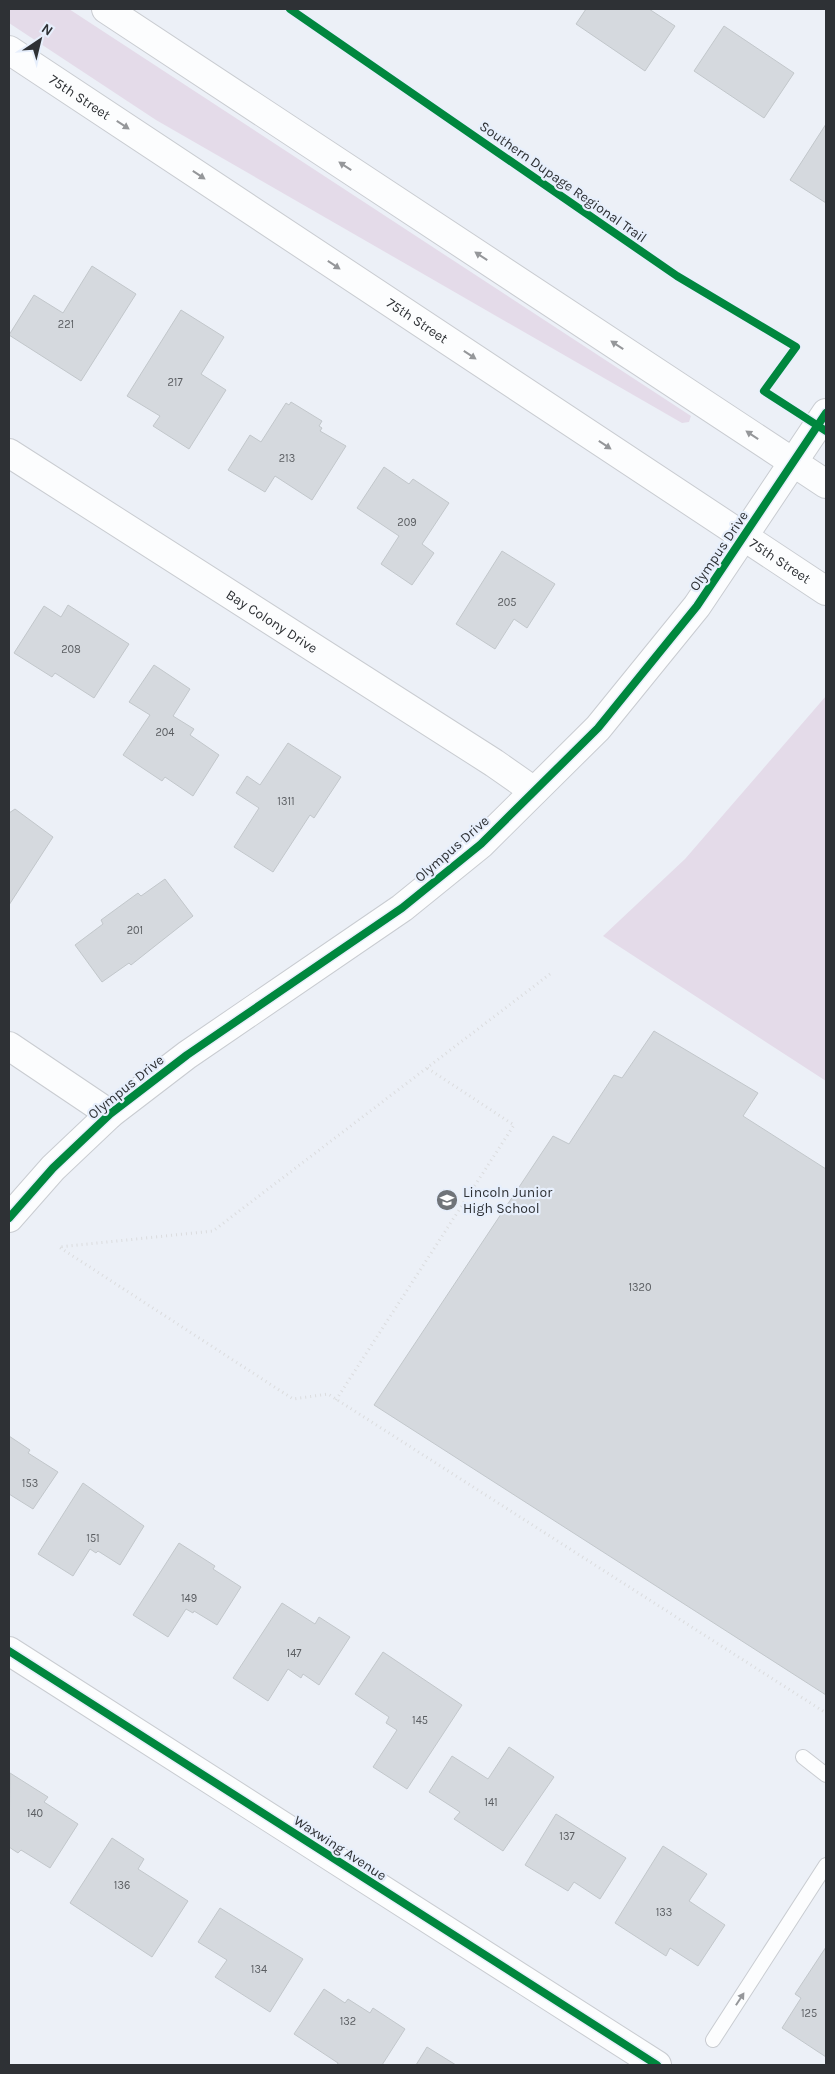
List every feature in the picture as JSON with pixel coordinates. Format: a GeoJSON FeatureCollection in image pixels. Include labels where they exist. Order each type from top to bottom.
{"type":"FeatureCollection","features":[{"type":"Feature","properties":{"kind":"street"},"geometry":{"type":"LineString","coordinates":[[106,9],[826,484]]}},
{"type":"Feature","properties":{"kind":"street","name":"75th Street"},"geometry":{"type":"LineString","coordinates":[[9,50],[826,591]]}},
{"type":"Feature","properties":{"kind":"street","name":"Olympus Drive"},"geometry":{"type":"LineString","coordinates":[[9,1218],[53,1168],[110,1114],[187,1055],[402,908],[481,844],[598,728],[627,696],[697,606],[826,413]]}},
{"type":"Feature","properties":{"kind":"street","name":"Bay Colony Drive"},"geometry":{"type":"LineString","coordinates":[[9,453],[494,763],[534,791]]}},
{"type":"Feature","properties":{"kind":"street"},"geometry":{"type":"LineString","coordinates":[[9,1046],[110,1114]]}},
{"type":"Feature","properties":{"kind":"street","name":"Waxwing Avenue"},"geometry":{"type":"LineString","coordinates":[[9,1651],[657,2065]]}},
{"type":"Feature","properties":{"kind":"lane"},"geometry":{"type":"LineString","coordinates":[[803,1757],[826,1775]]}},
{"type":"Feature","properties":{"kind":"lane"},"geometry":{"type":"LineString","coordinates":[[713,2040],[826,1865]]}},
{"type":"Feature","properties":{"kind":"path"},"geometry":{"type":"LineString","coordinates":[[550,974],[213,1231],[59,1247],[293,1399],[328,1394],[826,1713]]}},
{"type":"Feature","properties":{"kind":"path"},"geometry":{"type":"LineString","coordinates":[[336,1400],[514,1125],[427,1068]]}},
{"type":"Feature","properties":{"kind":"shaded area"},"geometry":{"type":"Polygon","coordinates":[[[9,9],[69,9],[691,416],[689,422],[682,423],[156,120],[9,23],[9,9]]]}},
{"type":"Feature","properties":{"kind":"shaded area"},"geometry":{"type":"Polygon","coordinates":[[[826,696],[826,1081],[603,936],[685,859],[826,696]]]}},
{"type":"Feature","properties":{"kind":"building"},"geometry":{"type":"Polygon","coordinates":[[[586,9],[649,9],[675,26],[645,71],[576,24],[586,9]]]}},
{"type":"Feature","properties":{"kind":"building"},"geometry":{"type":"Polygon","coordinates":[[[724,26],[794,73],[764,118],[694,71],[724,26]]]}},
{"type":"Feature","properties":{"kind":"building"},"geometry":{"type":"Polygon","coordinates":[[[826,124],[826,203],[790,180],[826,124]]]}},
{"type":"Feature","properties":{"kind":"building"},"geometry":{"type":"Polygon","coordinates":[[[92,266],[136,294],[81,381],[9,335],[34,295],[63,313],[92,266]]]}},
{"type":"Feature","properties":{"kind":"building"},"geometry":{"type":"Polygon","coordinates":[[[181,310],[224,337],[201,374],[226,390],[189,449],[153,426],[160,416],[127,396],[181,310]]]}},
{"type":"Feature","properties":{"kind":"building"},"geometry":{"type":"Polygon","coordinates":[[[291,402],[322,421],[319,426],[322,428],[320,431],[346,446],[312,500],[275,476],[265,492],[228,470],[250,435],[261,442],[286,403],[289,405],[291,402]]]}},
{"type":"Feature","properties":{"kind":"building"},"geometry":{"type":"Polygon","coordinates":[[[384,467],[409,484],[413,479],[449,503],[422,544],[434,553],[412,585],[381,564],[399,536],[357,508],[384,467]]]}},
{"type":"Feature","properties":{"kind":"building"},"geometry":{"type":"Polygon","coordinates":[[[502,551],[555,584],[527,628],[514,619],[495,649],[456,624],[502,551]]]}},
{"type":"Feature","properties":{"kind":"building"},"geometry":{"type":"Polygon","coordinates":[[[68,605],[129,644],[94,698],[55,673],[52,677],[14,653],[44,606],[61,617],[68,605]]]}},
{"type":"Feature","properties":{"kind":"building"},"geometry":{"type":"Polygon","coordinates":[[[154,665],[190,689],[173,716],[194,729],[190,735],[219,755],[193,796],[165,777],[162,781],[123,755],[150,715],[129,702],[154,665]]]}},
{"type":"Feature","properties":{"kind":"building"},"geometry":{"type":"Polygon","coordinates":[[[288,743],[341,777],[314,818],[310,815],[273,872],[234,847],[259,808],[236,793],[247,776],[260,785],[288,743]]]}},
{"type":"Feature","properties":{"kind":"building"},"geometry":{"type":"Polygon","coordinates":[[[15,809],[53,837],[9,905],[9,813],[15,809]]]}},
{"type":"Feature","properties":{"kind":"building"},"geometry":{"type":"Polygon","coordinates":[[[165,879],[193,916],[131,965],[129,963],[102,982],[75,945],[103,924],[101,920],[138,893],[141,896],[165,879]]]}},
{"type":"Feature","properties":{"kind":"building","name":"Lincoln Junior High School"},"geometry":{"type":"Polygon","coordinates":[[[654,1031],[758,1093],[743,1116],[826,1169],[826,1695],[374,1405],[553,1136],[569,1144],[614,1075],[622,1078],[654,1031]]]}},
{"type":"Feature","properties":{"kind":"building"},"geometry":{"type":"Polygon","coordinates":[[[9,1436],[30,1450],[28,1453],[58,1472],[33,1509],[9,1494],[9,1436]]]}},
{"type":"Feature","properties":{"kind":"building"},"geometry":{"type":"Polygon","coordinates":[[[83,1483],[144,1526],[120,1565],[98,1551],[96,1553],[90,1549],[73,1576],[38,1554],[83,1483]]]}},
{"type":"Feature","properties":{"kind":"building"},"geometry":{"type":"Polygon","coordinates":[[[179,1543],[215,1566],[213,1569],[241,1587],[217,1625],[194,1611],[193,1613],[186,1609],[168,1637],[133,1615],[179,1543]]]}},
{"type":"Feature","properties":{"kind":"building"},"geometry":{"type":"Polygon","coordinates":[[[282,1603],[315,1624],[319,1617],[350,1637],[319,1685],[303,1674],[301,1678],[288,1669],[268,1701],[233,1678],[282,1603]]]}},
{"type":"Feature","properties":{"kind":"building"},"geometry":{"type":"Polygon","coordinates":[[[383,1652],[462,1705],[407,1789],[373,1767],[397,1730],[386,1723],[389,1717],[355,1694],[383,1652]]]}},
{"type":"Feature","properties":{"kind":"building"},"geometry":{"type":"Polygon","coordinates":[[[509,1747],[554,1777],[503,1851],[454,1819],[460,1812],[429,1792],[452,1756],[488,1779],[509,1747]]]}},
{"type":"Feature","properties":{"kind":"building"},"geometry":{"type":"Polygon","coordinates":[[[10,1773],[48,1797],[44,1802],[78,1824],[50,1868],[21,1850],[18,1853],[9,1847],[10,1773]]]}},
{"type":"Feature","properties":{"kind":"building"},"geometry":{"type":"Polygon","coordinates":[[[556,1814],[626,1858],[600,1899],[574,1882],[568,1891],[525,1865],[556,1814]]]}},
{"type":"Feature","properties":{"kind":"building"},"geometry":{"type":"Polygon","coordinates":[[[112,1838],[144,1859],[138,1869],[188,1901],[152,1957],[70,1903],[112,1838]]]}},
{"type":"Feature","properties":{"kind":"building"},"geometry":{"type":"Polygon","coordinates":[[[663,1846],[707,1874],[689,1901],[725,1925],[698,1966],[670,1948],[666,1956],[615,1923],[663,1846]]]}},
{"type":"Feature","properties":{"kind":"building"},"geometry":{"type":"Polygon","coordinates":[[[220,1908],[303,1959],[270,2012],[215,1977],[227,1960],[198,1942],[220,1908]]]}},
{"type":"Feature","properties":{"kind":"building"},"geometry":{"type":"Polygon","coordinates":[[[826,1947],[826,2057],[782,2028],[801,1998],[795,1994],[826,1947]]]}},
{"type":"Feature","properties":{"kind":"building"},"geometry":{"type":"Polygon","coordinates":[[[324,1989],[345,2003],[348,1999],[370,2013],[373,2008],[405,2029],[382,2065],[337,2065],[338,2063],[294,2034],[324,1989]]]}},
{"type":"Feature","properties":{"kind":"building"},"geometry":{"type":"Polygon","coordinates":[[[427,2047],[456,2065],[416,2065],[427,2047]]]}},
{"type":"Feature","properties":{"kind":"cycle path","name":"Southern Dupage Regional Trail"},"geometry":{"type":"LineString","coordinates":[[290,9],[677,276],[796,347],[764,391],[826,431]]}},
{"type":"Feature","properties":{"kind":"cycle path"},"geometry":{"type":"LineString","coordinates":[[9,1218],[53,1168],[110,1114],[187,1055],[402,908],[481,844],[598,728],[697,606],[826,413]]}},
{"type":"Feature","properties":{"kind":"cycle path"},"geometry":{"type":"LineString","coordinates":[[9,1651],[657,2065]]}},
{"type":"Feature","properties":{"kind":"place","name":"Lincoln Junior High School"},"geometry":{"type":"Point","coordinates":[447,1200]}}]}
